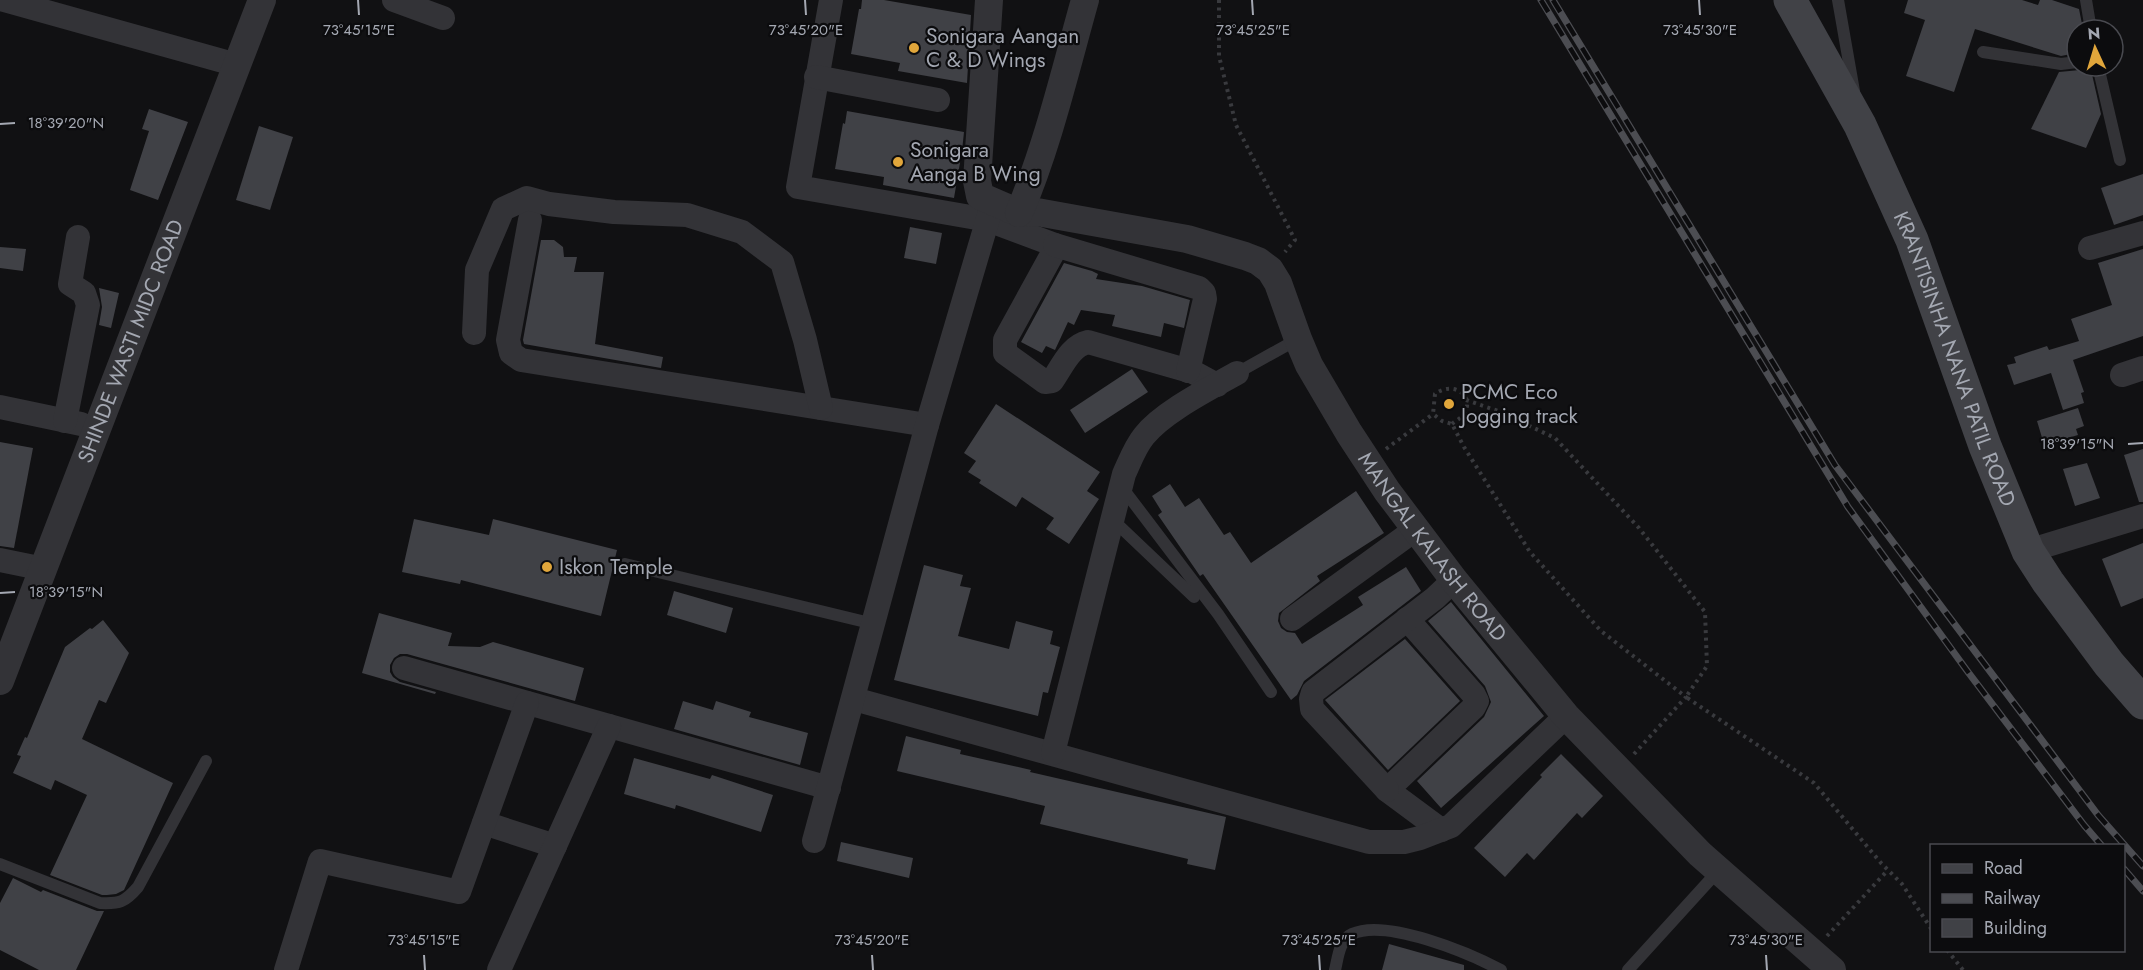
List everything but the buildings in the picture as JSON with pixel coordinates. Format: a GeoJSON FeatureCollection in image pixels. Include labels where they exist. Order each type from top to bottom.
{"type":"FeatureCollection","features":[{"type":"Feature","properties":{"kind":"main road","name":"KRANTISINHA NANA PATIL ROAD"},"geometry":{"type":"LineString","coordinates":[[1790,0],[1860,125],[1912,240],[1985,446],[2028,551],[2048,582],[2109,664],[2143,703]]}},
{"type":"Feature","properties":{"kind":"street"},"geometry":{"type":"LineString","coordinates":[[4,0],[237,65]]}},
{"type":"Feature","properties":{"kind":"street","name":"SHINDE WASTI MIDC ROAD"},"geometry":{"type":"LineString","coordinates":[[0,681],[262,0]]}},
{"type":"Feature","properties":{"kind":"street"},"geometry":{"type":"LineString","coordinates":[[394,0],[443,18]]}},
{"type":"Feature","properties":{"kind":"street"},"geometry":{"type":"LineString","coordinates":[[831,0],[798,187],[1000,212],[1037,212],[1186,240],[1245,256],[1258,261],[1269,270]]}},
{"type":"Feature","properties":{"kind":"street"},"geometry":{"type":"LineString","coordinates":[[989,0],[977,181],[980,196],[1000,212],[1055,245],[1199,288],[1204,293],[1205,299],[1188,371]]}},
{"type":"Feature","properties":{"kind":"street"},"geometry":{"type":"LineString","coordinates":[[814,841],[927,425],[1000,212],[1031,184],[1085,0]]}},
{"type":"Feature","properties":{"kind":"street"},"geometry":{"type":"LineString","coordinates":[[816,77],[938,100]]}},
{"type":"Feature","properties":{"kind":"street"},"geometry":{"type":"LineString","coordinates":[[474,333],[477,270],[503,209],[527,198],[549,204],[614,212],[687,215],[742,232],[782,262],[805,339],[821,408]]}},
{"type":"Feature","properties":{"kind":"street"},"geometry":{"type":"LineString","coordinates":[[530,220],[508,340],[511,353],[521,360],[927,425]]}},
{"type":"Feature","properties":{"kind":"street"},"geometry":{"type":"LineString","coordinates":[[2090,248],[2143,233]]}},
{"type":"Feature","properties":{"kind":"street"},"geometry":{"type":"LineString","coordinates":[[65,421],[88,305],[84,293],[70,284],[78,237]]}},
{"type":"Feature","properties":{"kind":"street"},"geometry":{"type":"LineString","coordinates":[[1055,245],[1055,249],[1005,340],[1005,353],[1045,382],[1053,381],[1074,349],[1088,342],[1188,371],[1227,379]]}},
{"type":"Feature","properties":{"kind":"street","name":"MANGAL KALASH ROAD"},"geometry":{"type":"LineString","coordinates":[[1269,270],[1278,283],[1298,339],[1325,393],[1368,462],[1454,580],[1566,716],[1700,854],[1824,965]]}},
{"type":"Feature","properties":{"kind":"street"},"geometry":{"type":"LineString","coordinates":[[1053,753],[1128,466],[1143,437],[1154,425],[1227,379]]}},
{"type":"Feature","properties":{"kind":"street"},"geometry":{"type":"LineString","coordinates":[[0,407],[65,421],[97,432]]}},
{"type":"Feature","properties":{"kind":"street"},"geometry":{"type":"LineString","coordinates":[[0,414],[97,432]]}},
{"type":"Feature","properties":{"kind":"street"},"geometry":{"type":"LineString","coordinates":[[2028,551],[2143,516]]}},
{"type":"Feature","properties":{"kind":"street"},"geometry":{"type":"LineString","coordinates":[[1292,619],[1416,529]]}},
{"type":"Feature","properties":{"kind":"street"},"geometry":{"type":"LineString","coordinates":[[0,561],[44,569]]}},
{"type":"Feature","properties":{"kind":"street"},"geometry":{"type":"LineString","coordinates":[[1441,830],[1387,790],[1312,709],[1311,699],[1313,692],[1454,580]]}},
{"type":"Feature","properties":{"kind":"street"},"geometry":{"type":"LineString","coordinates":[[1387,790],[1474,707],[1477,701],[1407,619]]}},
{"type":"Feature","properties":{"kind":"street"},"geometry":{"type":"LineString","coordinates":[[404,668],[829,788]]}},
{"type":"Feature","properties":{"kind":"street"},"geometry":{"type":"LineString","coordinates":[[854,699],[1369,842],[1404,842],[1451,826],[1566,716]]}},
{"type":"Feature","properties":{"kind":"street"},"geometry":{"type":"LineString","coordinates":[[286,970],[320,861],[459,892],[527,703]]}},
{"type":"Feature","properties":{"kind":"street"},"geometry":{"type":"LineString","coordinates":[[499,970],[609,726]]}},
{"type":"Feature","properties":{"kind":"street"},"geometry":{"type":"LineString","coordinates":[[484,823],[555,846]]}},
{"type":"Feature","properties":{"kind":"lane"},"geometry":{"type":"LineString","coordinates":[[1838,0],[1860,125]]}},
{"type":"Feature","properties":{"kind":"lane"},"geometry":{"type":"LineString","coordinates":[[2086,0],[2089,18]]}},
{"type":"Feature","properties":{"kind":"lane"},"geometry":{"type":"LineString","coordinates":[[1983,52],[2065,64]]}},
{"type":"Feature","properties":{"kind":"lane"},"geometry":{"type":"LineString","coordinates":[[2101,78],[2120,160]]}},
{"type":"Feature","properties":{"kind":"lane"},"geometry":{"type":"LineString","coordinates":[[1227,379],[1298,339]]}},
{"type":"Feature","properties":{"kind":"lane"},"geometry":{"type":"LineString","coordinates":[[1121,486],[1218,614],[1271,692]]}},
{"type":"Feature","properties":{"kind":"lane"},"geometry":{"type":"LineString","coordinates":[[1113,520],[1194,597]]}},
{"type":"Feature","properties":{"kind":"lane"},"geometry":{"type":"LineString","coordinates":[[625,564],[874,624]]}},
{"type":"Feature","properties":{"kind":"lane"},"geometry":{"type":"LineString","coordinates":[[0,864],[100,903],[115,904],[127,899],[138,887],[206,761]]}},
{"type":"Feature","properties":{"kind":"lane"},"geometry":{"type":"LineString","coordinates":[[1628,970],[1719,870]]}},
{"type":"Feature","properties":{"kind":"lane"},"geometry":{"type":"LineString","coordinates":[[1335,970],[1343,941],[1351,934],[1364,931],[1384,931],[1424,939],[1455,948],[1501,970]]}},
{"type":"Feature","properties":{"kind":"path"},"geometry":{"type":"LineString","coordinates":[[1219,0],[1220,56],[1236,124],[1295,240],[1269,270]]}},
{"type":"Feature","properties":{"kind":"path"},"geometry":{"type":"LineString","coordinates":[[1434,414],[1435,394],[1442,389],[1453,388],[1461,392],[1466,400],[1465,413],[1452,424]]}},
{"type":"Feature","properties":{"kind":"path"},"geometry":{"type":"LineString","coordinates":[[1466,400],[1498,411],[1555,438],[1639,528],[1705,612],[1707,666],[1686,698],[1619,770]]}},
{"type":"Feature","properties":{"kind":"path"},"geometry":{"type":"LineString","coordinates":[[1368,462],[1434,414]]}},
{"type":"Feature","properties":{"kind":"path"},"geometry":{"type":"LineString","coordinates":[[1434,414],[1442,421],[1452,424],[1530,552],[1601,631],[1686,698],[1814,783],[1902,884],[1930,927]]}},
{"type":"Feature","properties":{"kind":"path"},"geometry":{"type":"LineString","coordinates":[[1824,965],[1888,870]]}},
{"type":"Feature","properties":{"kind":"path"},"geometry":{"type":"LineString","coordinates":[[1948,952],[1963,970]]}},
{"type":"Feature","properties":{"kind":"railway"},"geometry":{"type":"LineString","coordinates":[[1541,0],[1848,507],[1968,672],[2100,844]]}},
{"type":"Feature","properties":{"kind":"railway"},"geometry":{"type":"LineString","coordinates":[[1553,0],[1835,465],[2098,815],[2124,844]]}},
{"type":"Feature","properties":{"kind":"railway"},"geometry":{"type":"LineString","coordinates":[[2125,846],[2143,866]]}},
{"type":"Feature","properties":{"kind":"railway"},"geometry":{"type":"LineString","coordinates":[[2125,870],[2143,891]]}},
{"type":"Feature","properties":{"kind":"place","name":"Sonigara Aangan C & D Wings"},"geometry":{"type":"Point","coordinates":[914,48]}},
{"type":"Feature","properties":{"kind":"place","name":"Sonigara Aanga B Wing"},"geometry":{"type":"Point","coordinates":[898,162]}},
{"type":"Feature","properties":{"kind":"place","name":"PCMC Eco Jogging track"},"geometry":{"type":"Point","coordinates":[1449,404]}},
{"type":"Feature","properties":{"kind":"place","name":"Iskon Temple"},"geometry":{"type":"Point","coordinates":[547,567]}}]}
